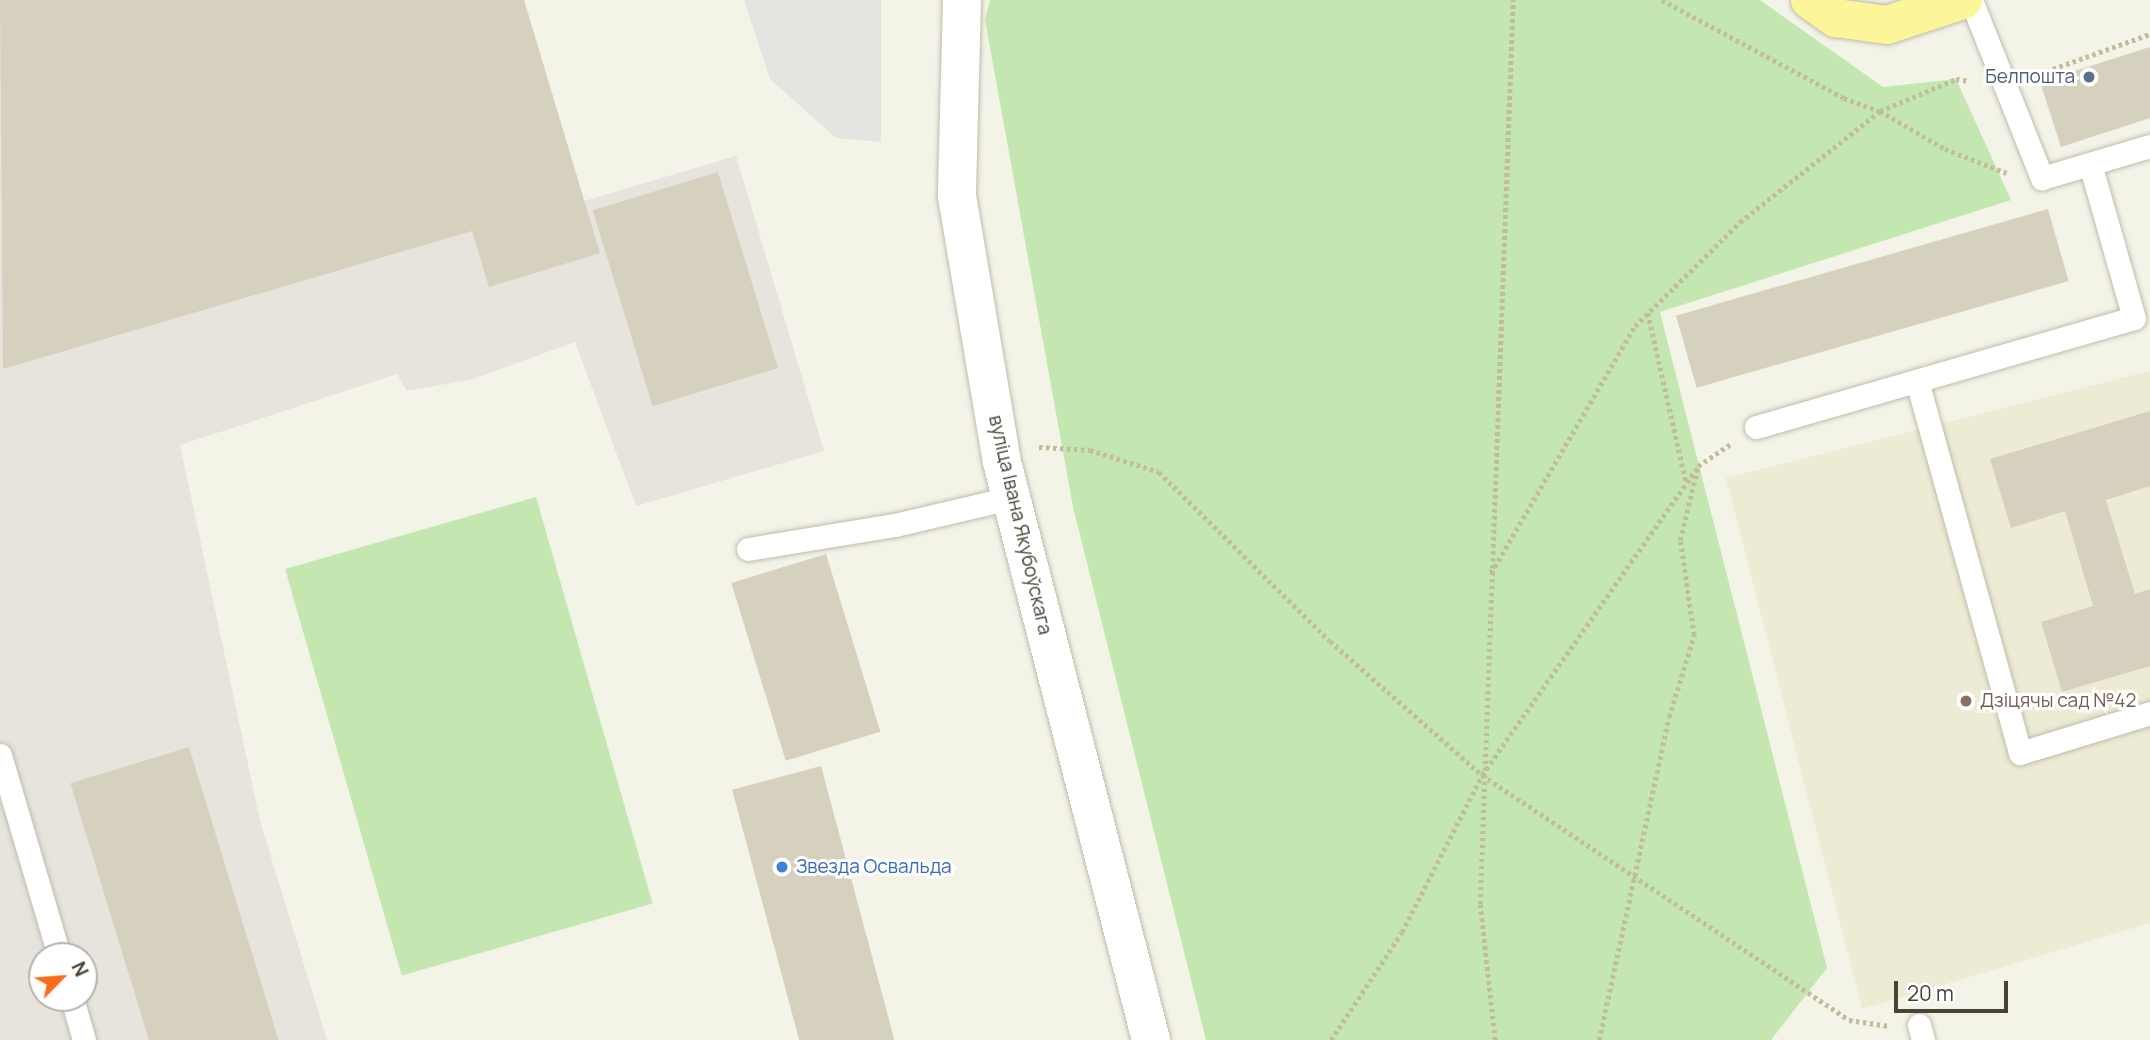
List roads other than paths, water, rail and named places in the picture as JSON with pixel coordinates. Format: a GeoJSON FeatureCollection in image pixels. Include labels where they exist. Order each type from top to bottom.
{"type":"FeatureCollection","features":[{"type":"Feature","properties":{"kind":"main road"},"geometry":{"type":"LineString","coordinates":[[1810,0],[1836,18],[1887,25],[1963,0]]}},
{"type":"Feature","properties":{"kind":"street","name":"вуліца Івана Якубоўскага"},"geometry":{"type":"LineString","coordinates":[[962,0],[957,196],[1006,480],[1151,1040]]}},
{"type":"Feature","properties":{"kind":"lane"},"geometry":{"type":"LineString","coordinates":[[1971,0],[2042,178],[2150,146]]}},
{"type":"Feature","properties":{"kind":"lane"},"geometry":{"type":"LineString","coordinates":[[1756,427],[2134,318],[2090,164]]}},
{"type":"Feature","properties":{"kind":"lane"},"geometry":{"type":"LineString","coordinates":[[1917,381],[2020,753],[2150,713]]}},
{"type":"Feature","properties":{"kind":"lane"},"geometry":{"type":"LineString","coordinates":[[748,549],[895,525],[1006,480]]}},
{"type":"Feature","properties":{"kind":"lane"},"geometry":{"type":"LineString","coordinates":[[0,755],[55,942]]}},
{"type":"Feature","properties":{"kind":"lane"},"geometry":{"type":"LineString","coordinates":[[76,1012],[84,1040]]}},
{"type":"Feature","properties":{"kind":"place","name":"Белпошта"},"geometry":{"type":"Point","coordinates":[2089,77]}},
{"type":"Feature","properties":{"kind":"place","name":"Дзіцячы сад №42"},"geometry":{"type":"Point","coordinates":[1966,701]}},
{"type":"Feature","properties":{"kind":"place","name":"Звезда Освальда"},"geometry":{"type":"Point","coordinates":[782,867]}}]}
